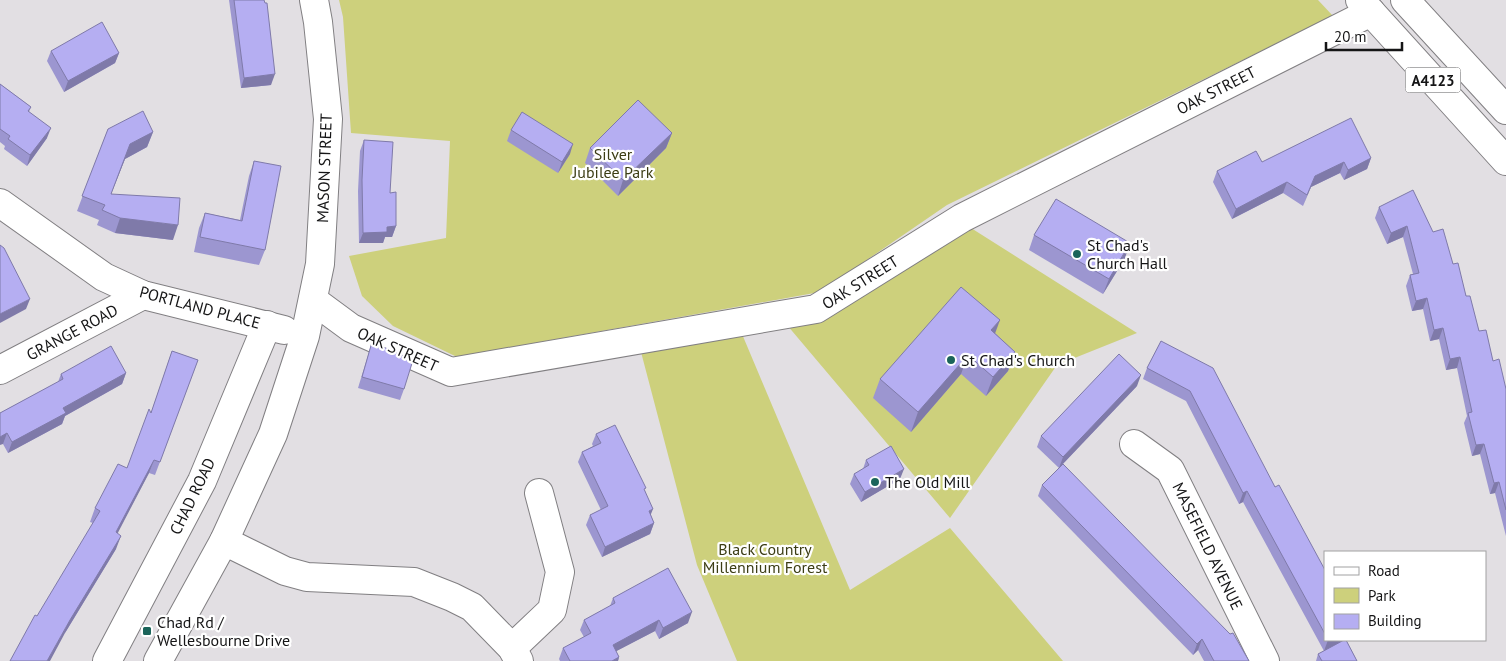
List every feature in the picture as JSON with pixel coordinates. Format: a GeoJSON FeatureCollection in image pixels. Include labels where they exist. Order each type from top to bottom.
{"type":"FeatureCollection","features":[{"type":"Feature","properties":{"kind":"main road","name":"MASON STREET"},"geometry":{"type":"LineString","coordinates":[[305,336],[320,264],[328,119],[314,0]]}},
{"type":"Feature","properties":{"kind":"main road","name":"A4123"},"geometry":{"type":"LineString","coordinates":[[1405,0],[1506,110]]}},
{"type":"Feature","properties":{"kind":"main road","name":"OAK STREET"},"geometry":{"type":"LineString","coordinates":[[312,300],[351,328],[451,372],[816,309],[962,218],[1365,6]]}},
{"type":"Feature","properties":{"kind":"main road","name":"A4123"},"geometry":{"type":"LineString","coordinates":[[1365,6],[1506,161]]}},
{"type":"Feature","properties":{"kind":"main road","name":"PORTLAND PLACE"},"geometry":{"type":"LineString","coordinates":[[0,203],[104,277],[143,295],[305,336]]}},
{"type":"Feature","properties":{"kind":"main road","name":"GRANGE ROAD"},"geometry":{"type":"LineString","coordinates":[[0,370],[143,295]]}},
{"type":"Feature","properties":{"kind":"main road","name":"CHAD ROAD"},"geometry":{"type":"LineString","coordinates":[[107,661],[202,481],[267,325]]}},
{"type":"Feature","properties":{"kind":"main road"},"geometry":{"type":"LineString","coordinates":[[158,661],[224,541],[273,434],[305,336]]}},
{"type":"Feature","properties":{"kind":"main road","name":"MASEFIELD AVENUE"},"geometry":{"type":"LineString","coordinates":[[1134,444],[1170,470],[1265,661]]}},
{"type":"Feature","properties":{"kind":"main road"},"geometry":{"type":"LineString","coordinates":[[224,541],[285,571],[307,577],[414,582],[472,607],[516,654],[552,610],[560,572],[539,493]]}},
{"type":"Feature","properties":{"kind":"green space","name":"Silver Jubilee Park"},"geometry":{"type":"Polygon","coordinates":[[[339,0],[1318,0],[1333,16],[947,205],[820,292],[457,357],[393,326],[362,296],[349,256],[446,238],[450,141],[351,133],[343,17],[339,0]]]}},
{"type":"Feature","properties":{"kind":"green space"},"geometry":{"type":"Polygon","coordinates":[[[971,228],[1137,333],[1057,365],[950,518],[787,325],[971,228]]]}},
{"type":"Feature","properties":{"kind":"green space","name":"Black Country Millennium Forest"},"geometry":{"type":"Polygon","coordinates":[[[742,334],[850,590],[950,528],[1063,661],[737,661],[697,565],[641,352],[742,334]]]}},
{"type":"Feature","properties":{"kind":"building"},"geometry":{"type":"Polygon","coordinates":[[[234,0],[264,0],[267,3],[275,74],[244,78],[234,0]]]}},
{"type":"Feature","properties":{"kind":"building"},"geometry":{"type":"Polygon","coordinates":[[[102,22],[119,53],[68,81],[51,51],[102,22]]]}},
{"type":"Feature","properties":{"kind":"building"},"geometry":{"type":"Polygon","coordinates":[[[0,84],[31,107],[28,111],[51,128],[30,155],[8,139],[10,136],[0,129],[0,84]]]}},
{"type":"Feature","properties":{"kind":"building"},"geometry":{"type":"Polygon","coordinates":[[[638,100],[672,133],[623,180],[590,148],[638,100]]]}},
{"type":"Feature","properties":{"kind":"building"},"geometry":{"type":"Polygon","coordinates":[[[143,111],[153,132],[130,144],[111,194],[180,198],[178,225],[120,218],[102,210],[105,205],[82,196],[108,129],[143,111]]]}},
{"type":"Feature","properties":{"kind":"building"},"geometry":{"type":"Polygon","coordinates":[[[522,112],[573,144],[562,162],[511,130],[522,112]]]}},
{"type":"Feature","properties":{"kind":"building"},"geometry":{"type":"Polygon","coordinates":[[[1351,118],[1371,158],[1348,170],[1344,162],[1315,176],[1307,195],[1287,182],[1236,209],[1217,171],[1256,151],[1262,162],[1351,118]]]}},
{"type":"Feature","properties":{"kind":"building"},"geometry":{"type":"Polygon","coordinates":[[[364,140],[393,142],[390,193],[396,192],[396,226],[387,227],[387,232],[363,233],[362,180],[364,140]]]}},
{"type":"Feature","properties":{"kind":"building"},"geometry":{"type":"Polygon","coordinates":[[[254,161],[281,166],[265,250],[200,237],[205,213],[242,221],[254,161]]]}},
{"type":"Feature","properties":{"kind":"building"},"geometry":{"type":"Polygon","coordinates":[[[1413,190],[1433,232],[1443,229],[1453,264],[1458,263],[1466,296],[1470,296],[1479,331],[1486,330],[1493,361],[1499,359],[1506,389],[1506,510],[1499,482],[1494,483],[1484,444],[1476,445],[1468,413],[1472,412],[1460,357],[1450,359],[1443,328],[1434,330],[1427,298],[1416,301],[1410,275],[1419,273],[1407,226],[1391,233],[1379,207],[1413,190]]]}},
{"type":"Feature","properties":{"kind":"building","name":"St Chad's Church Hall"},"geometry":{"type":"Polygon","coordinates":[[[1056,199],[1130,243],[1109,279],[1034,235],[1056,199]]]}},
{"type":"Feature","properties":{"kind":"building"},"geometry":{"type":"Polygon","coordinates":[[[0,245],[4,248],[30,299],[0,314],[0,245]]]}},
{"type":"Feature","properties":{"kind":"building","name":"St Chad's Church"},"geometry":{"type":"Polygon","coordinates":[[[961,287],[1000,320],[991,330],[1015,352],[993,377],[968,355],[918,412],[880,379],[961,287]]]}},
{"type":"Feature","properties":{"kind":"building"},"geometry":{"type":"Polygon","coordinates":[[[1161,341],[1213,368],[1275,487],[1279,485],[1324,568],[1324,632],[1247,491],[1243,493],[1190,391],[1147,368],[1161,341]]]}},
{"type":"Feature","properties":{"kind":"building"},"geometry":{"type":"Polygon","coordinates":[[[372,342],[413,360],[404,389],[362,377],[372,342]]]}},
{"type":"Feature","properties":{"kind":"building"},"geometry":{"type":"Polygon","coordinates":[[[111,346],[126,373],[63,408],[66,413],[12,442],[7,433],[0,437],[0,413],[63,379],[61,374],[111,346]]]}},
{"type":"Feature","properties":{"kind":"building"},"geometry":{"type":"Polygon","coordinates":[[[172,351],[198,360],[160,462],[154,460],[116,532],[121,536],[47,661],[10,661],[35,615],[37,616],[100,511],[95,508],[118,464],[127,468],[149,409],[151,413],[172,351]]]}},
{"type":"Feature","properties":{"kind":"building"},"geometry":{"type":"Polygon","coordinates":[[[1119,354],[1141,375],[1063,457],[1041,436],[1119,354]]]}},
{"type":"Feature","properties":{"kind":"building"},"geometry":{"type":"Polygon","coordinates":[[[615,425],[646,488],[644,489],[653,509],[649,511],[654,523],[605,547],[590,515],[608,506],[582,452],[601,443],[596,434],[615,425]]]}},
{"type":"Feature","properties":{"kind":"building","name":"The Old Mill"},"geometry":{"type":"Polygon","coordinates":[[[891,446],[904,469],[865,492],[854,474],[869,465],[866,460],[891,446]]]}},
{"type":"Feature","properties":{"kind":"building"},"geometry":{"type":"Polygon","coordinates":[[[1063,464],[1230,634],[1233,633],[1249,661],[1214,661],[1202,639],[1197,644],[1042,485],[1063,464]]]}},
{"type":"Feature","properties":{"kind":"building"},"geometry":{"type":"Polygon","coordinates":[[[668,568],[692,612],[663,628],[659,620],[613,645],[619,657],[612,661],[570,661],[563,648],[591,633],[584,620],[615,603],[613,598],[668,568]]]}},
{"type":"Feature","properties":{"kind":"building"},"geometry":{"type":"Polygon","coordinates":[[[1342,641],[1347,641],[1357,661],[1322,661],[1318,654],[1342,641]]]}},
{"type":"Feature","properties":{"kind":"place","name":"St Chad's Church Hall"},"geometry":{"type":"Point","coordinates":[1077,254]}},
{"type":"Feature","properties":{"kind":"place","name":"St Chad's Church"},"geometry":{"type":"Point","coordinates":[951,360]}},
{"type":"Feature","properties":{"kind":"place","name":"The Old Mill"},"geometry":{"type":"Point","coordinates":[875,482]}},
{"type":"Feature","properties":{"kind":"place","name":"Chad Rd / Wellesbourne Drive"},"geometry":{"type":"Point","coordinates":[147,631]}}]}
